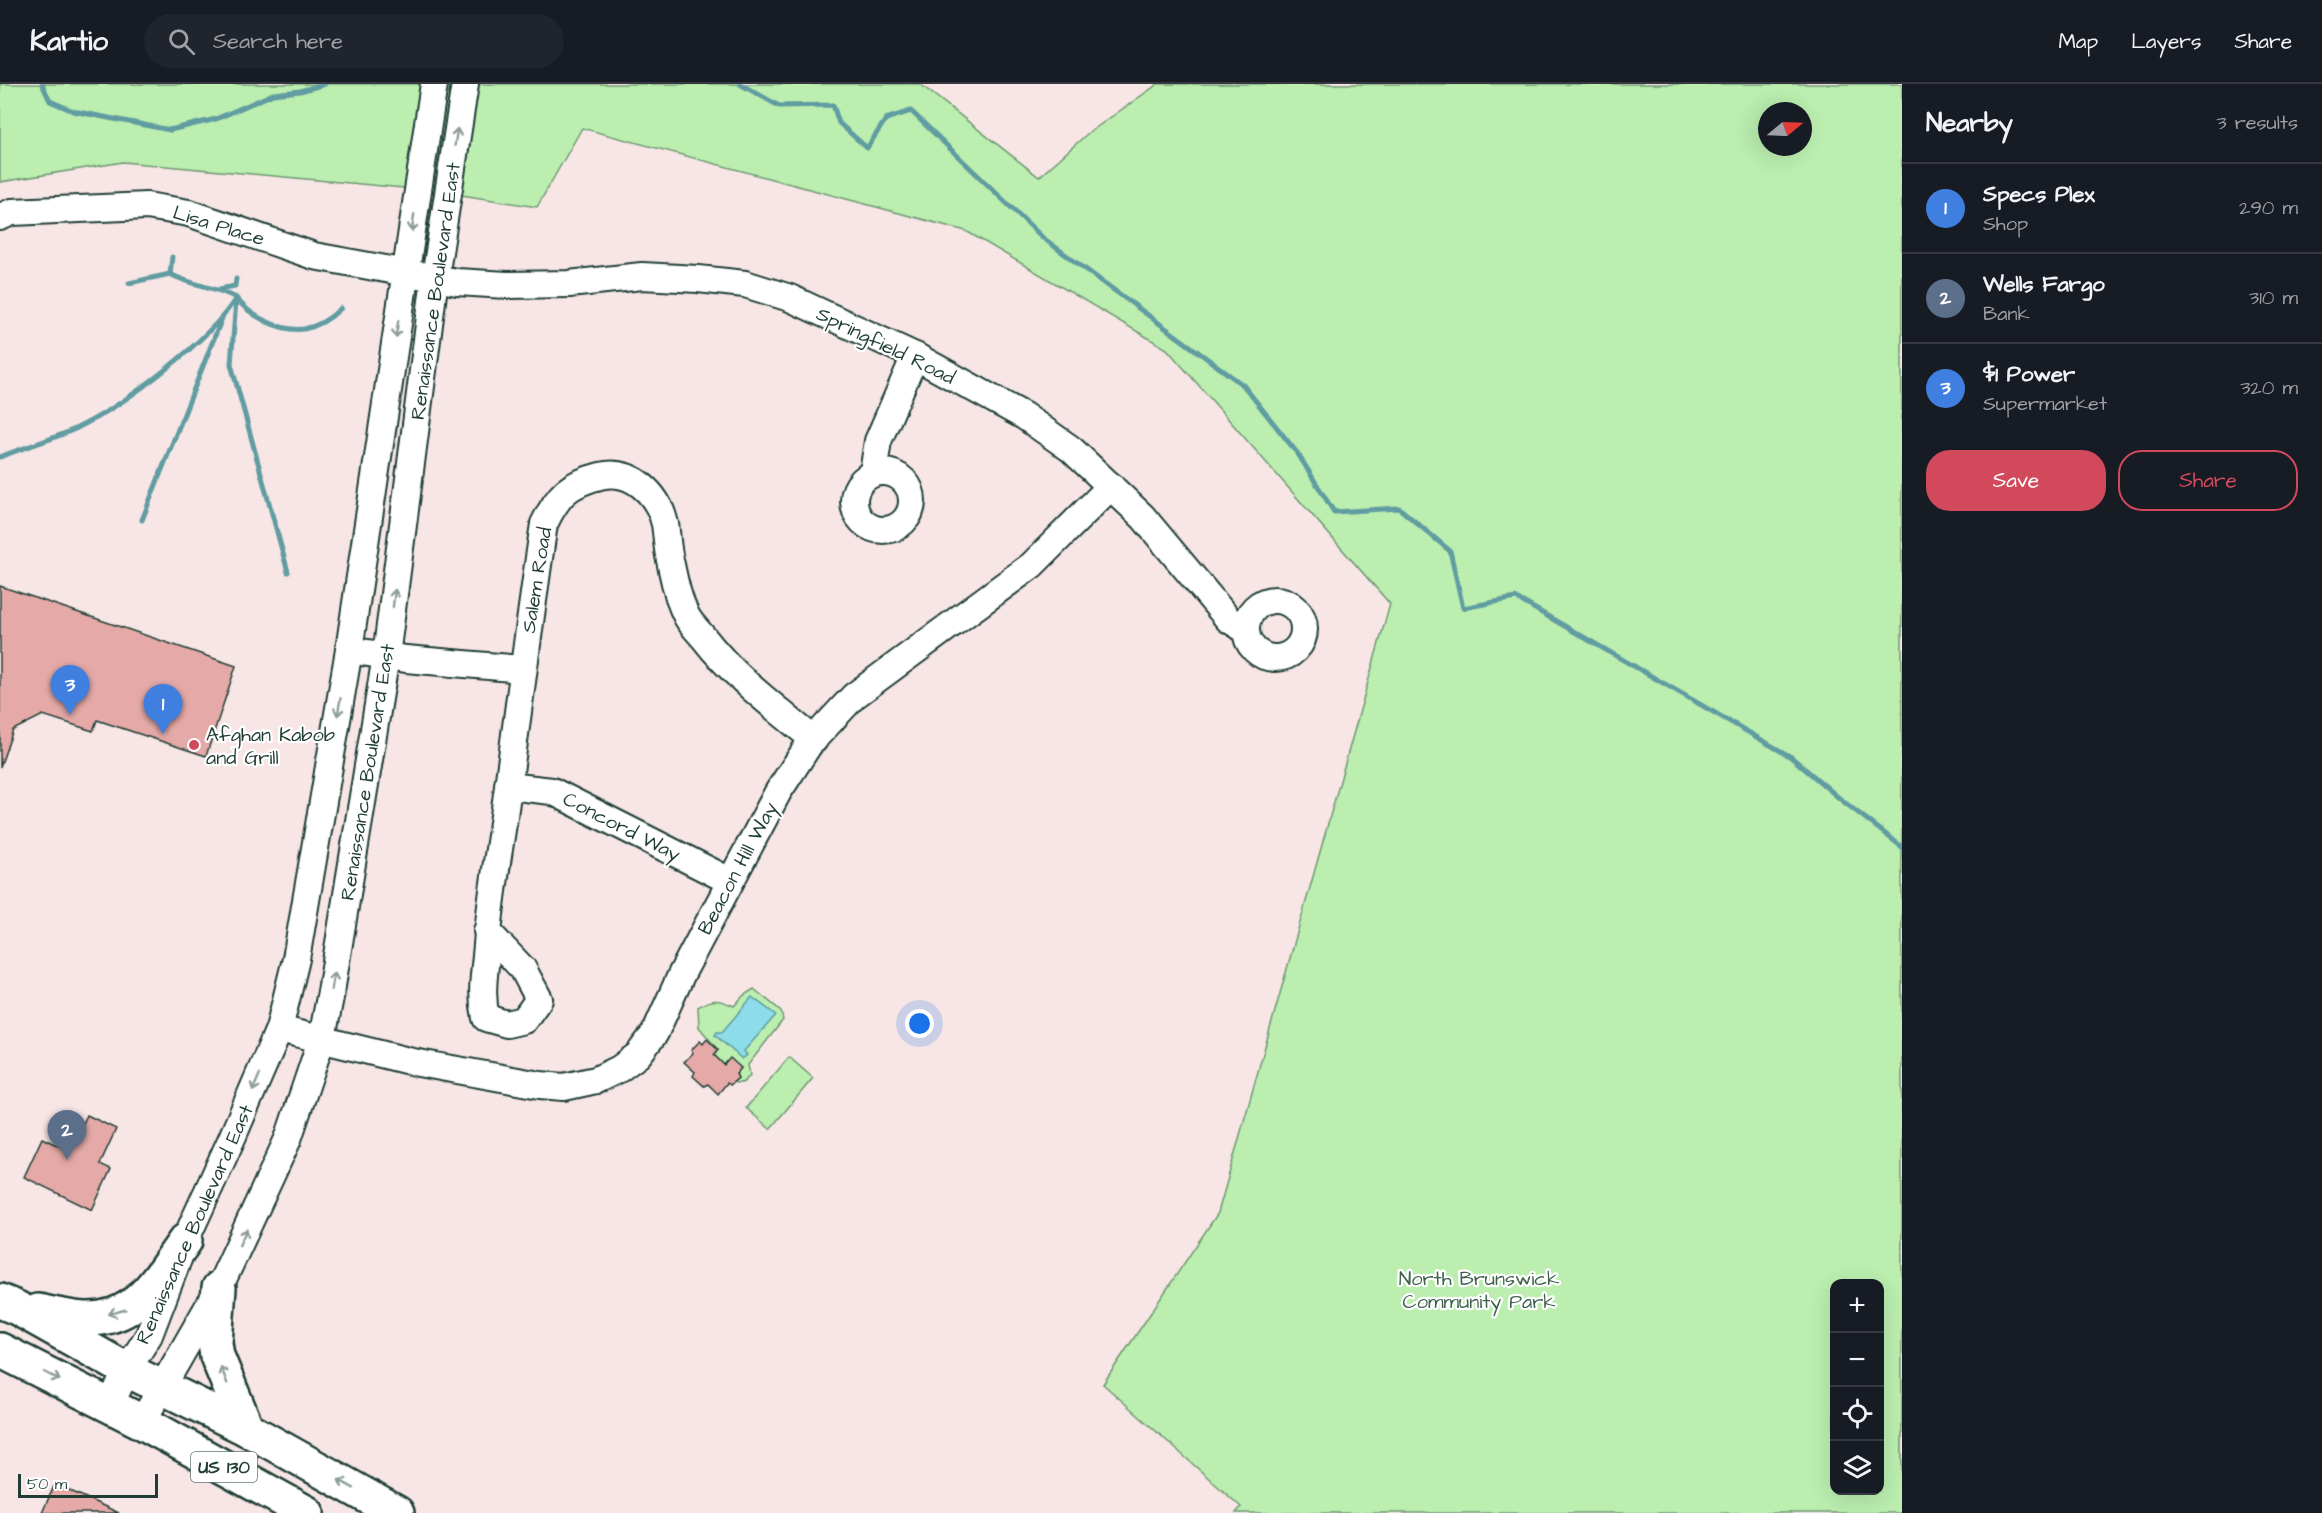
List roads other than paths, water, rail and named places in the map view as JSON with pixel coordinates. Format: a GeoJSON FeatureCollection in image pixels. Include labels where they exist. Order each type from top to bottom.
{"type":"FeatureCollection","features":[{"type":"Feature","properties":{"kind":"highway"},"geometry":{"type":"LineString","coordinates":[[8,1304],[85,1319],[124,1312],[145,1296],[184,1241]]}},
{"type":"Feature","properties":{"kind":"highway"},"geometry":{"type":"LineString","coordinates":[[219,1288],[215,1343],[217,1356],[247,1429]]}},
{"type":"Feature","properties":{"kind":"highway","name":"US 130"},"geometry":{"type":"LineString","coordinates":[[8,1304],[126,1370],[247,1429],[397,1513]]}},
{"type":"Feature","properties":{"kind":"highway","name":"US 130"},"geometry":{"type":"LineString","coordinates":[[0,1350],[110,1405],[307,1513]]}},
{"type":"Feature","properties":{"kind":"street","name":"Renaissance Boulevard East"},"geometry":{"type":"LineString","coordinates":[[110,1405],[126,1370],[149,1335],[184,1241],[279,1029],[296,959],[350,650],[434,84]]}},
{"type":"Feature","properties":{"kind":"street","name":"Renaissance Boulevard East"},"geometry":{"type":"LineString","coordinates":[[142,1422],[219,1288],[288,1139],[322,1038],[386,656],[435,278],[465,84]]}},
{"type":"Feature","properties":{"kind":"street","name":"Lisa Place"},"geometry":{"type":"LineString","coordinates":[[0,217],[12,212],[147,206],[189,213],[314,256],[435,278]]}},
{"type":"Feature","properties":{"kind":"street","name":"Springfield Road"},"geometry":{"type":"LineString","coordinates":[[435,278],[457,282],[507,285],[569,284],[642,276],[698,279],[745,284],[790,298],[915,356],[1024,416],[1071,449],[1143,517],[1211,602],[1228,619],[1246,630]]}},
{"type":"Feature","properties":{"kind":"street"},"geometry":{"type":"LineString","coordinates":[[873,473],[878,441],[915,356]]}},
{"type":"Feature","properties":{"kind":"street","name":"Salem Road"},"geometry":{"type":"LineString","coordinates":[[487,931],[544,524],[554,503],[567,489],[586,480],[607,475],[626,476],[643,485],[664,522],[676,589],[687,618],[712,649],[747,684],[814,740]]}},
{"type":"Feature","properties":{"kind":"street","name":"Beacon Hill Way"},"geometry":{"type":"LineString","coordinates":[[279,1029],[413,1062],[540,1085],[564,1087],[596,1080],[619,1069],[638,1055],[655,1033],[682,973],[778,792],[814,740],[854,696],[1032,565],[1111,486]]}},
{"type":"Feature","properties":{"kind":"street"},"geometry":{"type":"LineString","coordinates":[[350,650],[386,656],[522,669]]}},
{"type":"Feature","properties":{"kind":"street","name":"Concord Way"},"geometry":{"type":"LineString","coordinates":[[508,786],[552,791],[730,881]]}},
{"type":"Feature","properties":{"kind":"water"},"geometry":{"type":"Polygon","coordinates":[[[752,997],[776,1015],[744,1051],[747,1055],[742,1059],[715,1035],[717,1032],[722,1032],[752,997]]]}},
{"type":"Feature","properties":{"kind":"waterway"},"geometry":{"type":"LineString","coordinates":[[42,84],[50,101],[73,111],[170,130],[216,119],[273,94],[300,91],[325,84]]}},
{"type":"Feature","properties":{"kind":"waterway"},"geometry":{"type":"LineString","coordinates":[[740,84],[779,106],[833,105],[839,123],[867,148],[886,119],[911,111],[1043,238],[1243,385],[1298,454],[1334,512],[1399,508],[1450,551],[1463,608],[1516,598],[1791,757],[1902,847]]}},
{"type":"Feature","properties":{"kind":"waterway"},"geometry":{"type":"LineString","coordinates":[[0,457],[71,431],[121,402],[166,369],[224,315],[236,298],[170,274],[172,257]]}},
{"type":"Feature","properties":{"kind":"waterway"},"geometry":{"type":"LineString","coordinates":[[129,283],[170,274]]}},
{"type":"Feature","properties":{"kind":"waterway"},"geometry":{"type":"LineString","coordinates":[[220,289],[235,286],[236,279]]}},
{"type":"Feature","properties":{"kind":"waterway"},"geometry":{"type":"LineString","coordinates":[[236,298],[257,317],[285,328],[295,329],[320,324],[341,308]]}},
{"type":"Feature","properties":{"kind":"waterway"},"geometry":{"type":"LineString","coordinates":[[236,300],[231,364],[288,572]]}},
{"type":"Feature","properties":{"kind":"waterway"},"geometry":{"type":"LineString","coordinates":[[142,520],[222,318]]}},
{"type":"Feature","properties":{"kind":"place","name":"$1 Power"},"geometry":{"type":"Point","coordinates":[70,715]}},
{"type":"Feature","properties":{"kind":"place","name":"Specs Plex"},"geometry":{"type":"Point","coordinates":[163,734]}},
{"type":"Feature","properties":{"kind":"place","name":"Afghan Kabob and Grill"},"geometry":{"type":"Point","coordinates":[194,745]}},
{"type":"Feature","properties":{"kind":"place","name":"Wells Fargo"},"geometry":{"type":"Point","coordinates":[67,1160]}},
{"type":"Feature","properties":{"kind":"park label","name":"North Brunswick Community Park"},"geometry":{"type":"Point","coordinates":[1479,1290]}}]}
